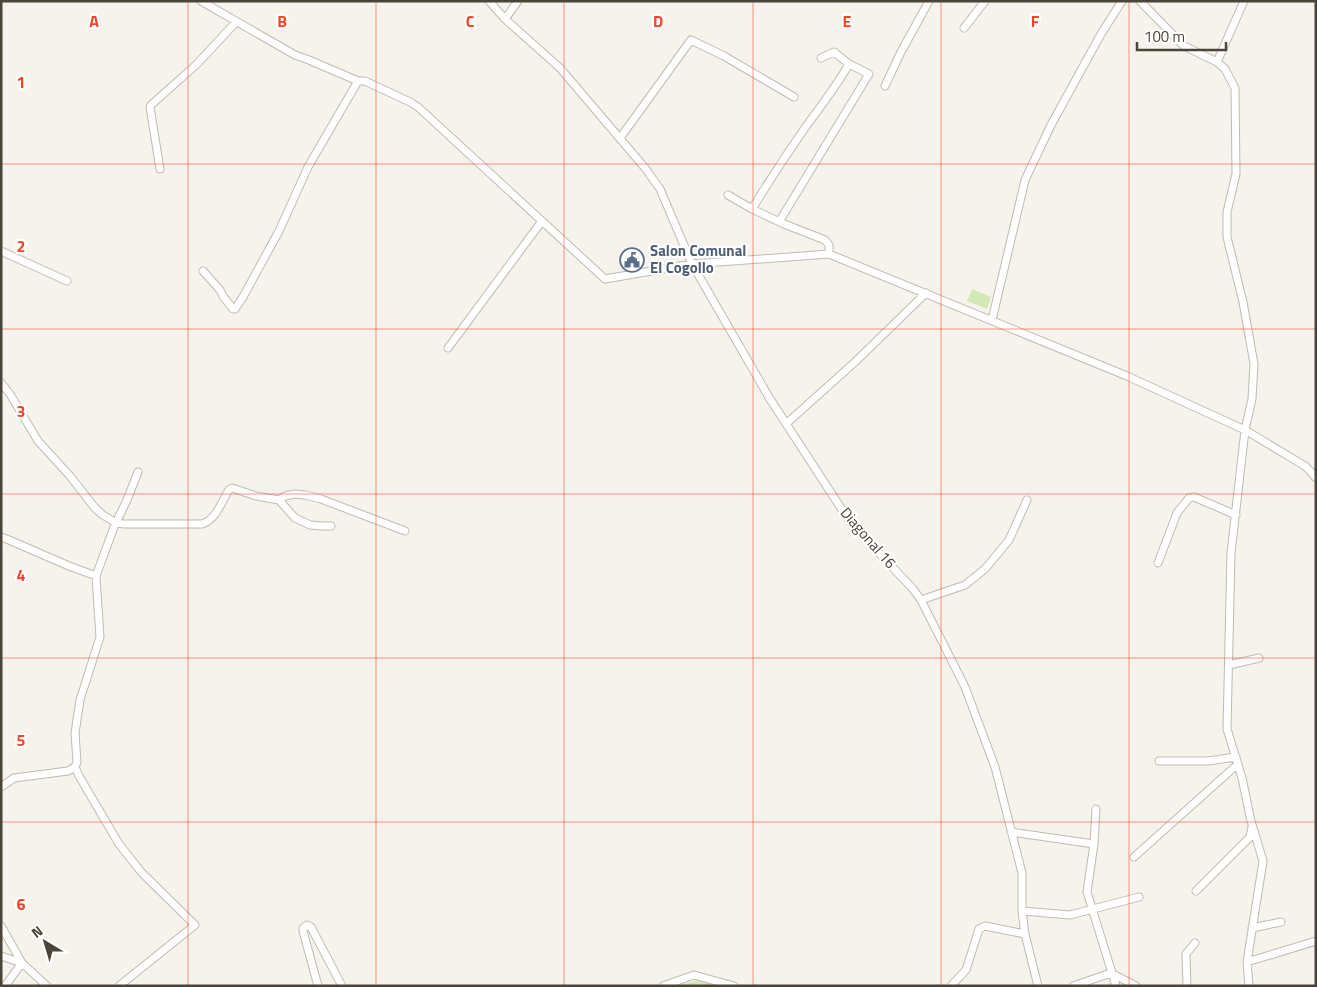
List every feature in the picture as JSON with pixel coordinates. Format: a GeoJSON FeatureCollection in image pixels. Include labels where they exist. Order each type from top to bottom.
{"type":"FeatureCollection","features":[{"type":"Feature","properties":{"kind":"street"},"geometry":{"type":"LineString","coordinates":[[202,1],[295,55],[365,81],[418,107],[605,279],[692,264],[830,254],[1127,376],[1246,430],[1314,473]]}},
{"type":"Feature","properties":{"kind":"street","name":"Diagonal 16"},"geometry":{"type":"LineString","coordinates":[[489,1],[505,19],[560,68],[645,168],[660,189],[692,264],[770,399],[850,522],[921,600],[965,686],[995,766],[1022,872],[1022,911],[1025,934],[1038,986]]}},
{"type":"Feature","properties":{"kind":"street"},"geometry":{"type":"LineString","coordinates":[[505,19],[518,1]]}},
{"type":"Feature","properties":{"kind":"street"},"geometry":{"type":"LineString","coordinates":[[885,86],[929,1]]}},
{"type":"Feature","properties":{"kind":"street"},"geometry":{"type":"LineString","coordinates":[[964,28],[984,1]]}},
{"type":"Feature","properties":{"kind":"street"},"geometry":{"type":"LineString","coordinates":[[992,320],[1025,180],[1051,126],[1101,34],[1122,1]]}},
{"type":"Feature","properties":{"kind":"street"},"geometry":{"type":"LineString","coordinates":[[1140,1],[1184,46],[1217,62],[1225,69],[1235,88],[1236,174],[1228,212],[1227,237],[1243,302],[1254,364],[1252,399],[1246,430],[1231,553],[1227,729],[1242,778],[1252,827],[1263,861],[1247,962],[1249,986]]}},
{"type":"Feature","properties":{"kind":"street"},"geometry":{"type":"LineString","coordinates":[[1217,62],[1244,1]]}},
{"type":"Feature","properties":{"kind":"street"},"geometry":{"type":"LineString","coordinates":[[160,169],[150,105],[197,64],[236,22]]}},
{"type":"Feature","properties":{"kind":"street"},"geometry":{"type":"LineString","coordinates":[[620,138],[691,40],[724,56],[794,97]]}},
{"type":"Feature","properties":{"kind":"street"},"geometry":{"type":"LineString","coordinates":[[780,222],[869,74],[849,64],[834,52],[821,58]]}},
{"type":"Feature","properties":{"kind":"street"},"geometry":{"type":"LineString","coordinates":[[752,210],[783,160],[842,77],[849,64]]}},
{"type":"Feature","properties":{"kind":"street"},"geometry":{"type":"LineString","coordinates":[[203,271],[220,290],[233,309],[235,309],[279,231],[308,167],[358,80]]}},
{"type":"Feature","properties":{"kind":"street"},"geometry":{"type":"LineString","coordinates":[[728,195],[752,210],[825,240],[829,245],[830,254]]}},
{"type":"Feature","properties":{"kind":"street"},"geometry":{"type":"LineString","coordinates":[[448,348],[542,220]]}},
{"type":"Feature","properties":{"kind":"street"},"geometry":{"type":"LineString","coordinates":[[1,250],[67,281]]}},
{"type":"Feature","properties":{"kind":"street"},"geometry":{"type":"LineString","coordinates":[[787,423],[855,362],[926,293]]}},
{"type":"Feature","properties":{"kind":"street"},"geometry":{"type":"LineString","coordinates":[[1,383],[10,394],[38,441],[70,476],[95,508],[116,523],[135,525],[202,524],[213,518],[232,488],[256,496],[279,500],[295,518],[310,525],[331,526]]}},
{"type":"Feature","properties":{"kind":"street"},"geometry":{"type":"LineString","coordinates":[[1,787],[14,778],[68,771],[75,767],[77,762],[75,733],[80,700],[100,637],[96,576],[138,472]]}},
{"type":"Feature","properties":{"kind":"street"},"geometry":{"type":"LineString","coordinates":[[279,500],[285,496],[295,494],[305,495],[321,499],[405,531]]}},
{"type":"Feature","properties":{"kind":"street"},"geometry":{"type":"LineString","coordinates":[[1158,563],[1177,513],[1189,498],[1194,497],[1236,515]]}},
{"type":"Feature","properties":{"kind":"street"},"geometry":{"type":"LineString","coordinates":[[921,600],[965,585],[985,568],[1009,540],[1027,500]]}},
{"type":"Feature","properties":{"kind":"street"},"geometry":{"type":"LineString","coordinates":[[1,537],[96,576]]}},
{"type":"Feature","properties":{"kind":"street"},"geometry":{"type":"LineString","coordinates":[[1229,665],[1259,658]]}},
{"type":"Feature","properties":{"kind":"street"},"geometry":{"type":"LineString","coordinates":[[1159,761],[1208,762],[1236,757]]}},
{"type":"Feature","properties":{"kind":"street"},"geometry":{"type":"LineString","coordinates":[[1134,857],[1238,764]]}},
{"type":"Feature","properties":{"kind":"street"},"geometry":{"type":"LineString","coordinates":[[75,767],[119,844],[142,873],[195,925],[119,986]]}},
{"type":"Feature","properties":{"kind":"street"},"geometry":{"type":"LineString","coordinates":[[1096,809],[1094,844],[1087,892],[1116,986]]}},
{"type":"Feature","properties":{"kind":"street"},"geometry":{"type":"LineString","coordinates":[[1196,891],[1250,837],[1252,827]]}},
{"type":"Feature","properties":{"kind":"street"},"geometry":{"type":"LineString","coordinates":[[1011,832],[1094,844]]}},
{"type":"Feature","properties":{"kind":"street"},"geometry":{"type":"LineString","coordinates":[[1022,911],[1070,914],[1139,898]]}},
{"type":"Feature","properties":{"kind":"street"},"geometry":{"type":"LineString","coordinates":[[1252,928],[1281,922]]}},
{"type":"Feature","properties":{"kind":"street"},"geometry":{"type":"LineString","coordinates":[[318,986],[303,931],[303,928],[307,925],[311,926],[342,986]]}},
{"type":"Feature","properties":{"kind":"street"},"geometry":{"type":"LineString","coordinates":[[1,926],[22,963],[47,986]]}},
{"type":"Feature","properties":{"kind":"street"},"geometry":{"type":"LineString","coordinates":[[951,986],[966,970],[979,929],[985,926],[1025,934]]}},
{"type":"Feature","properties":{"kind":"street"},"geometry":{"type":"LineString","coordinates":[[1247,962],[1316,940]]}},
{"type":"Feature","properties":{"kind":"street"},"geometry":{"type":"LineString","coordinates":[[1187,986],[1186,954],[1195,943]]}},
{"type":"Feature","properties":{"kind":"street"},"geometry":{"type":"LineString","coordinates":[[1,956],[22,963]]}},
{"type":"Feature","properties":{"kind":"street"},"geometry":{"type":"LineString","coordinates":[[5,986],[22,963]]}},
{"type":"Feature","properties":{"kind":"street"},"geometry":{"type":"LineString","coordinates":[[1075,985],[1111,973],[1136,986]]}},
{"type":"Feature","properties":{"kind":"street"},"geometry":{"type":"LineString","coordinates":[[663,986],[694,975],[734,986]]}},
{"type":"Feature","properties":{"kind":"green space"},"geometry":{"type":"Polygon","coordinates":[[[972,289],[991,297],[987,309],[967,301],[972,289]]]}},
{"type":"Feature","properties":{"kind":"green space"},"geometry":{"type":"Polygon","coordinates":[[[698,980],[719,986],[678,986],[698,980]]]}},
{"type":"Feature","properties":{"kind":"place","name":"Salon Comunal El Cogollo"},"geometry":{"type":"Point","coordinates":[632,260]}}]}
